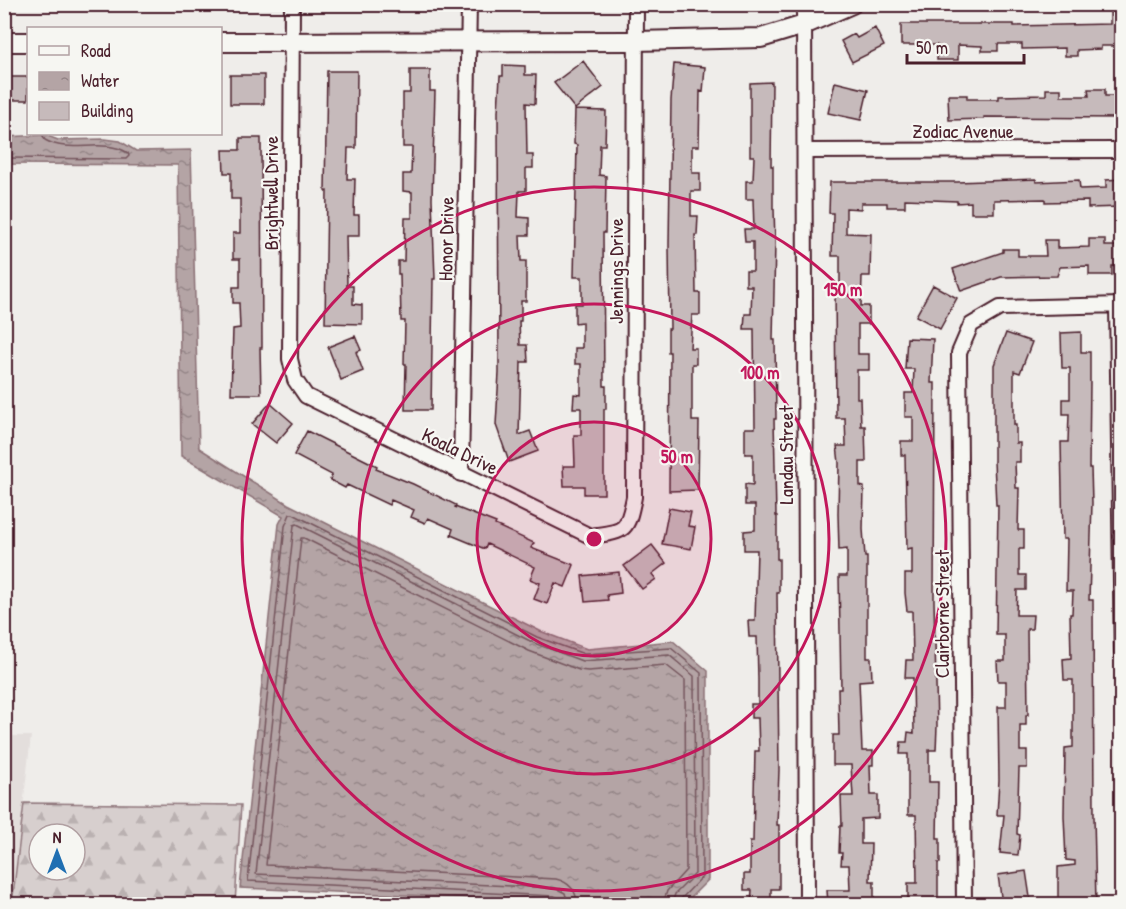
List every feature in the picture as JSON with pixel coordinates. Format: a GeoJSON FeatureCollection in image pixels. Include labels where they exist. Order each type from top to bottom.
{"type":"FeatureCollection","features":[{"type":"Feature","properties":{"kind":"street","name":"Brightwell Drive"},"geometry":{"type":"LineString","coordinates":[[292,4],[290,359],[295,380]]}},
{"type":"Feature","properties":{"kind":"street","name":"Honor Drive"},"geometry":{"type":"LineString","coordinates":[[461,474],[469,4]]}},
{"type":"Feature","properties":{"kind":"street","name":"Jennings Drive"},"geometry":{"type":"LineString","coordinates":[[617,532],[629,522],[634,497],[636,4]]}},
{"type":"Feature","properties":{"kind":"street","name":"Landau Street"},"geometry":{"type":"LineString","coordinates":[[804,4],[807,904]]}},
{"type":"Feature","properties":{"kind":"street"},"geometry":{"type":"LineString","coordinates":[[222,42],[636,41],[761,38],[804,25],[852,4]]}},
{"type":"Feature","properties":{"kind":"street"},"geometry":{"type":"LineString","coordinates":[[4,42],[27,42]]}},
{"type":"Feature","properties":{"kind":"street","name":"Zodiac Avenue"},"geometry":{"type":"LineString","coordinates":[[805,152],[1122,150]]}},
{"type":"Feature","properties":{"kind":"street"},"geometry":{"type":"LineString","coordinates":[[1119,305],[1122,653]]}},
{"type":"Feature","properties":{"kind":"street","name":"Clairborne Street"},"geometry":{"type":"LineString","coordinates":[[964,904],[959,352],[971,325],[1000,308],[1119,305]]}},
{"type":"Feature","properties":{"kind":"street","name":"Koala Drive"},"geometry":{"type":"LineString","coordinates":[[295,380],[306,396],[590,536],[617,532]]}},
{"type":"Feature","properties":{"kind":"shaded area"},"geometry":{"type":"Polygon","coordinates":[[[5,736],[31,736],[12,904],[4,904],[5,736]]]}},
{"type":"Feature","properties":{"kind":"green space"},"geometry":{"type":"Polygon","coordinates":[[[24,803],[241,805],[235,904],[12,904],[24,803]]]}},
{"type":"Feature","properties":{"kind":"water"},"geometry":{"type":"Polygon","coordinates":[[[45,135],[58,140],[120,141],[136,151],[191,150],[199,448],[288,504],[540,631],[587,649],[673,641],[708,671],[708,880],[684,904],[621,904],[240,888],[279,524],[283,516],[181,456],[178,165],[5,164],[5,137],[45,135]]]}},
{"type":"Feature","properties":{"kind":"building"},"geometry":{"type":"Polygon","coordinates":[[[1110,4],[1122,4],[1122,46],[1101,46],[1101,49],[1077,50],[1077,56],[1065,56],[1065,48],[1022,49],[1022,44],[998,44],[998,51],[982,51],[982,46],[958,45],[958,60],[937,60],[937,45],[901,45],[901,24],[1014,24],[1014,26],[1110,24],[1110,4]]]}},
{"type":"Feature","properties":{"kind":"building"},"geometry":{"type":"Polygon","coordinates":[[[875,28],[884,46],[852,62],[841,41],[854,34],[857,38],[875,28]]]}},
{"type":"Feature","properties":{"kind":"building"},"geometry":{"type":"Polygon","coordinates":[[[583,61],[603,87],[575,109],[554,83],[583,61]]]}},
{"type":"Feature","properties":{"kind":"building"},"geometry":{"type":"Polygon","coordinates":[[[674,64],[705,67],[703,92],[700,91],[699,146],[692,146],[692,173],[700,173],[700,191],[691,191],[691,216],[698,216],[697,235],[695,235],[696,293],[700,293],[700,315],[692,315],[690,348],[696,348],[696,364],[692,364],[692,421],[699,421],[698,490],[669,491],[670,352],[668,352],[668,329],[670,329],[671,100],[674,64]]]}},
{"type":"Feature","properties":{"kind":"building"},"geometry":{"type":"Polygon","coordinates":[[[503,65],[525,66],[525,75],[536,75],[535,104],[526,103],[527,155],[533,155],[533,168],[526,168],[526,191],[519,191],[518,217],[529,218],[529,235],[520,235],[521,261],[526,261],[526,301],[521,301],[520,345],[527,345],[528,362],[521,362],[519,435],[530,431],[538,451],[509,462],[496,425],[499,373],[498,112],[500,76],[503,76],[503,65]]]}},
{"type":"Feature","properties":{"kind":"building"},"geometry":{"type":"Polygon","coordinates":[[[410,70],[430,70],[430,91],[435,91],[432,199],[435,279],[433,279],[431,410],[405,410],[405,321],[401,321],[398,261],[404,261],[405,218],[412,218],[412,192],[403,191],[403,174],[411,174],[412,147],[403,147],[403,93],[410,93],[410,70]]]}},
{"type":"Feature","properties":{"kind":"building"},"geometry":{"type":"Polygon","coordinates":[[[327,71],[357,71],[356,148],[348,148],[347,179],[355,179],[354,215],[359,215],[359,236],[346,236],[347,286],[353,286],[353,304],[362,305],[362,324],[325,323],[327,71]]]}},
{"type":"Feature","properties":{"kind":"building"},"geometry":{"type":"Polygon","coordinates":[[[230,75],[264,75],[264,104],[230,104],[230,75]]]}},
{"type":"Feature","properties":{"kind":"building"},"geometry":{"type":"Polygon","coordinates":[[[4,77],[27,77],[27,100],[5,100],[4,77]]]}},
{"type":"Feature","properties":{"kind":"building"},"geometry":{"type":"Polygon","coordinates":[[[772,82],[771,166],[773,166],[775,242],[773,340],[775,340],[776,419],[774,419],[777,559],[779,559],[777,825],[779,825],[779,889],[771,889],[771,904],[751,904],[752,890],[744,890],[744,874],[750,874],[755,751],[759,751],[758,718],[751,718],[751,704],[758,704],[757,637],[749,637],[748,621],[755,621],[757,550],[744,550],[744,531],[755,530],[755,505],[745,505],[745,484],[753,485],[753,454],[745,454],[745,428],[755,428],[754,329],[744,329],[745,314],[751,314],[752,286],[746,286],[746,271],[753,271],[753,242],[745,242],[744,229],[754,229],[753,199],[746,199],[746,181],[753,181],[754,156],[750,156],[750,83],[772,82]]]}},
{"type":"Feature","properties":{"kind":"building"},"geometry":{"type":"Polygon","coordinates":[[[835,82],[868,90],[861,120],[828,113],[835,82]]]}},
{"type":"Feature","properties":{"kind":"building"},"geometry":{"type":"Polygon","coordinates":[[[1046,89],[1061,89],[1061,96],[1089,96],[1088,89],[1105,89],[1105,96],[1122,96],[1122,118],[984,117],[984,119],[949,120],[948,95],[967,95],[967,99],[999,99],[999,96],[1046,95],[1046,89]]]}},
{"type":"Feature","properties":{"kind":"building"},"geometry":{"type":"Polygon","coordinates":[[[575,110],[606,111],[605,145],[600,145],[599,175],[606,176],[605,233],[603,233],[604,386],[606,386],[604,494],[584,494],[584,486],[564,486],[563,466],[575,466],[574,435],[581,435],[581,408],[573,408],[574,394],[581,395],[581,364],[575,364],[575,348],[582,348],[582,322],[575,323],[575,304],[582,304],[582,277],[574,277],[577,145],[574,144],[575,110]]]}},
{"type":"Feature","properties":{"kind":"building"},"geometry":{"type":"Polygon","coordinates":[[[240,138],[261,138],[261,394],[231,394],[233,329],[240,328],[239,303],[233,303],[233,287],[240,287],[240,259],[233,259],[233,233],[240,233],[240,199],[231,199],[231,173],[224,173],[223,150],[240,150],[240,138]]]}},
{"type":"Feature","properties":{"kind":"building"},"geometry":{"type":"Polygon","coordinates":[[[1036,179],[1036,182],[1079,180],[1080,189],[1106,188],[1106,180],[1122,179],[1122,207],[1088,208],[1088,201],[994,200],[994,213],[971,213],[971,202],[905,199],[905,207],[887,207],[887,203],[861,203],[861,209],[846,208],[846,233],[871,234],[870,276],[862,276],[861,306],[869,306],[869,324],[858,324],[858,354],[869,354],[869,370],[857,370],[857,398],[860,398],[861,426],[865,426],[866,462],[860,462],[860,486],[864,487],[867,658],[871,658],[872,680],[859,681],[862,751],[873,751],[873,765],[870,765],[871,795],[878,795],[878,818],[861,819],[861,844],[871,844],[870,881],[874,881],[874,904],[828,904],[827,890],[850,890],[849,865],[841,865],[842,853],[839,853],[840,826],[842,826],[841,796],[853,796],[851,765],[833,765],[833,735],[839,735],[838,689],[841,689],[839,576],[847,576],[847,549],[839,550],[837,446],[846,446],[845,418],[836,418],[835,284],[840,284],[840,256],[832,256],[833,213],[829,213],[830,182],[957,182],[1036,179]]]}},
{"type":"Feature","properties":{"kind":"building"},"geometry":{"type":"Polygon","coordinates":[[[1089,239],[1105,239],[1105,246],[1122,246],[1122,266],[1112,266],[1112,275],[1089,275],[1089,266],[1060,267],[1057,276],[1001,277],[961,291],[953,269],[1003,252],[1003,249],[1018,249],[1018,256],[1046,256],[1045,240],[1057,240],[1057,248],[1089,247],[1089,239]]]}},
{"type":"Feature","properties":{"kind":"building"},"geometry":{"type":"Polygon","coordinates":[[[933,285],[957,298],[940,329],[916,316],[933,285]]]}},
{"type":"Feature","properties":{"kind":"building"},"geometry":{"type":"Polygon","coordinates":[[[1081,332],[1081,352],[1090,352],[1089,468],[1091,468],[1092,503],[1089,600],[1093,600],[1096,904],[1078,904],[1078,899],[1058,899],[1058,867],[1075,865],[1075,861],[1066,860],[1064,816],[1065,748],[1073,747],[1073,680],[1064,680],[1063,659],[1071,658],[1070,614],[1072,614],[1073,591],[1066,591],[1067,539],[1063,539],[1061,442],[1068,442],[1069,414],[1063,414],[1063,399],[1070,399],[1070,368],[1062,368],[1061,333],[1081,332]]]}},
{"type":"Feature","properties":{"kind":"building"},"geometry":{"type":"Polygon","coordinates":[[[1006,333],[1032,342],[1020,373],[1014,371],[1014,425],[1016,425],[1016,443],[1020,443],[1020,462],[1015,462],[1016,488],[1019,488],[1018,530],[1024,530],[1024,549],[1019,549],[1019,575],[1026,575],[1026,590],[1017,590],[1016,615],[1033,615],[1032,629],[1027,629],[1028,715],[1026,715],[1026,725],[1020,725],[1020,751],[1027,751],[1027,768],[1019,768],[1018,855],[1000,853],[1004,815],[997,815],[998,707],[1006,707],[1006,681],[998,681],[997,661],[1005,661],[1005,635],[996,635],[998,505],[996,505],[994,461],[994,365],[1006,333]]]}},
{"type":"Feature","properties":{"kind":"building"},"geometry":{"type":"Polygon","coordinates":[[[355,336],[361,350],[356,352],[363,371],[341,380],[328,347],[355,336]]]}},
{"type":"Feature","properties":{"kind":"building"},"geometry":{"type":"Polygon","coordinates":[[[907,338],[933,339],[931,383],[935,383],[934,601],[937,726],[936,750],[929,750],[929,782],[938,782],[937,838],[940,838],[940,863],[938,863],[938,904],[908,904],[908,883],[917,883],[916,815],[908,815],[908,754],[900,754],[901,742],[907,742],[908,732],[914,733],[913,678],[905,678],[906,660],[913,660],[912,611],[907,611],[905,593],[905,574],[912,574],[912,548],[907,549],[905,455],[901,455],[901,441],[913,441],[913,417],[905,417],[905,393],[913,393],[914,369],[905,369],[907,338]]]}},
{"type":"Feature","properties":{"kind":"building"},"geometry":{"type":"Polygon","coordinates":[[[270,403],[293,423],[276,443],[252,424],[270,403]]]}},
{"type":"Feature","properties":{"kind":"building"},"geometry":{"type":"Polygon","coordinates":[[[307,431],[377,466],[376,469],[413,484],[456,505],[455,507],[496,523],[495,525],[534,543],[531,548],[574,565],[565,587],[555,583],[547,604],[534,599],[540,583],[530,579],[535,567],[487,544],[485,549],[451,535],[453,529],[428,518],[425,523],[411,517],[414,510],[391,500],[389,505],[347,485],[345,488],[330,480],[332,475],[294,455],[307,431]]]}},
{"type":"Feature","properties":{"kind":"building"},"geometry":{"type":"Polygon","coordinates":[[[669,508],[691,512],[688,526],[695,527],[691,549],[662,544],[669,508]]]}},
{"type":"Feature","properties":{"kind":"building"},"geometry":{"type":"Polygon","coordinates":[[[652,545],[666,563],[652,574],[656,579],[642,589],[624,566],[652,545]]]}},
{"type":"Feature","properties":{"kind":"building"},"geometry":{"type":"Polygon","coordinates":[[[619,572],[621,593],[607,595],[608,600],[585,602],[582,576],[619,572]]]}},
{"type":"Feature","properties":{"kind":"building"},"geometry":{"type":"Polygon","coordinates":[[[1026,871],[1031,904],[1002,904],[998,875],[1026,871]]]}}]}
